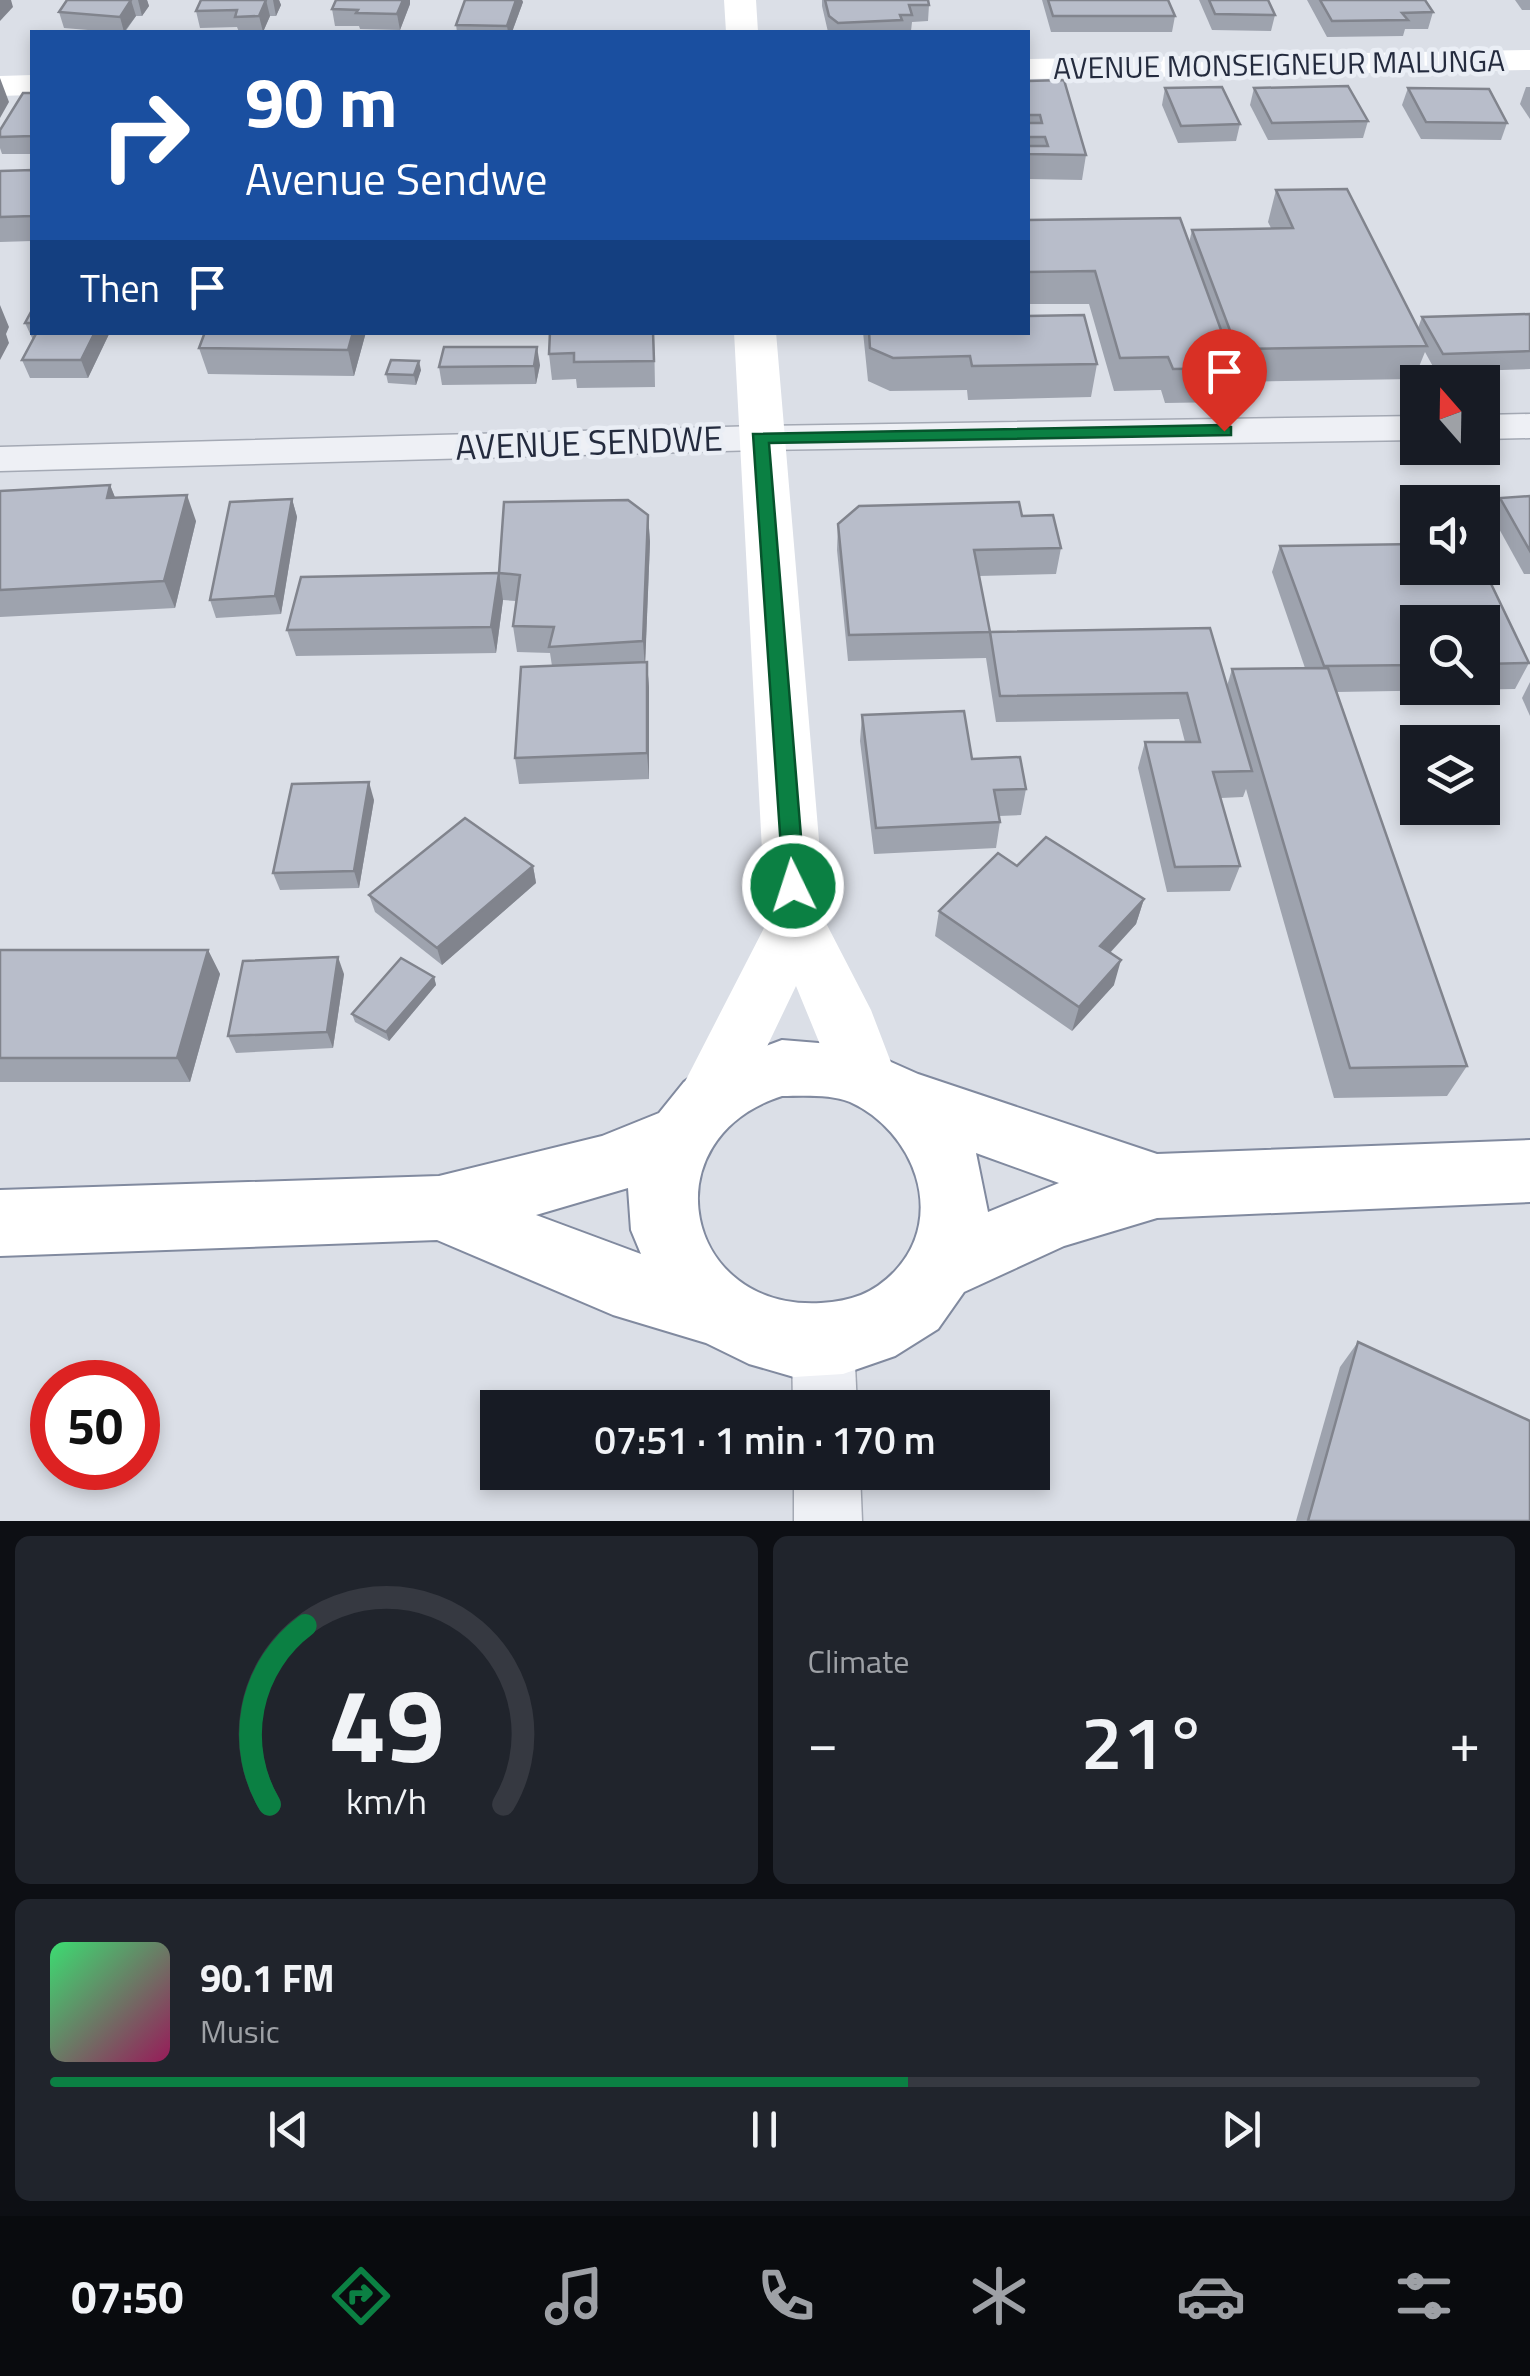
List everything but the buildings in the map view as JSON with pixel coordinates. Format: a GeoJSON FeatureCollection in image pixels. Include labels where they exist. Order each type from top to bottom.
{"type":"FeatureCollection","features":[{"type":"Feature","properties":{"kind":"main road"},"geometry":{"type":"LineString","coordinates":[[740,0],[742,30]]}},
{"type":"Feature","properties":{"kind":"main road","name":"AVENUE MONSEIGNEUR MALUNGA"},"geometry":{"type":"LineString","coordinates":[[1030,69],[1530,60]]}},
{"type":"Feature","properties":{"kind":"main road"},"geometry":{"type":"LineString","coordinates":[[0,86],[30,85]]}},
{"type":"Feature","properties":{"kind":"main road"},"geometry":{"type":"LineString","coordinates":[[439,1208],[614,1281],[712,1309],[746,1329],[783,1341],[824,1375],[873,1332],[915,1305],[944,1266],[957,1220],[954,1174],[933,1131],[883,1088],[796,924],[755,335]]}},
{"type":"Feature","properties":{"kind":"main road"},"geometry":{"type":"LineString","coordinates":[[712,1309],[680,1271],[663,1226],[663,1178],[796,924]]}},
{"type":"Feature","properties":{"kind":"main road"},"geometry":{"type":"LineString","coordinates":[[0,1222],[439,1208],[604,1166],[694,1119],[743,1080],[782,1068],[824,1068],[1157,1186]]}},
{"type":"Feature","properties":{"kind":"main road"},"geometry":{"type":"LineString","coordinates":[[944,1266],[1053,1218],[1157,1186],[1530,1171]]}},
{"type":"Feature","properties":{"kind":"street"},"geometry":{"type":"LineString","coordinates":[[1500,427],[1530,426]]}},
{"type":"Feature","properties":{"kind":"street","name":"AVENUE SENDWE"},"geometry":{"type":"LineString","coordinates":[[0,459],[760,438],[1400,428]]}},
{"type":"Feature","properties":{"kind":"street"},"geometry":{"type":"LineString","coordinates":[[827,1490],[828,1521]]}},
{"type":"Feature","properties":{"kind":"route"},"geometry":{"type":"LineString","coordinates":[[793,886],[760,438],[1224,431]]}}]}
